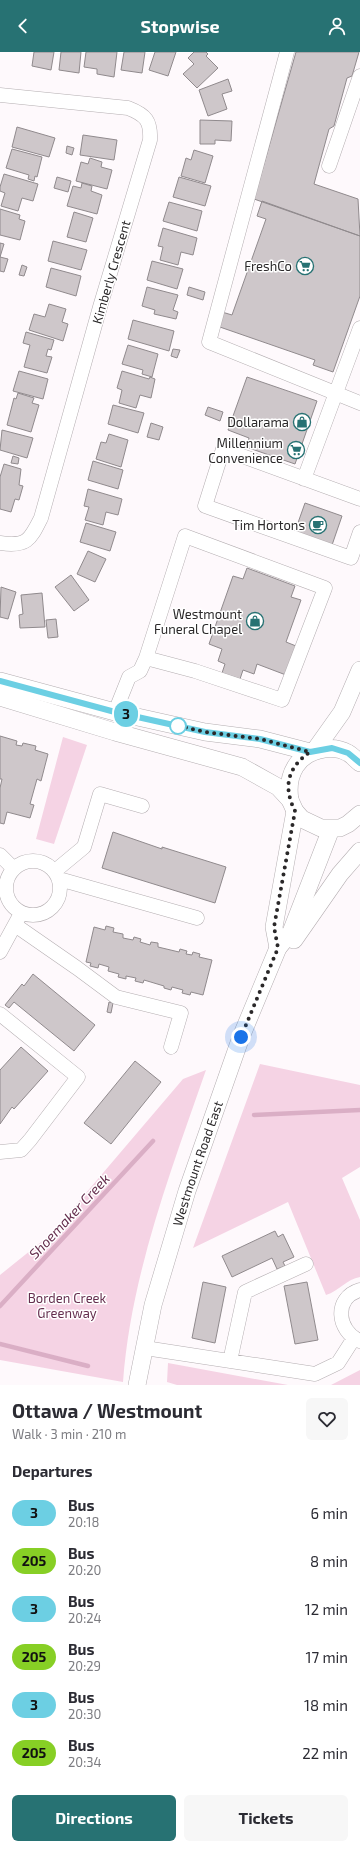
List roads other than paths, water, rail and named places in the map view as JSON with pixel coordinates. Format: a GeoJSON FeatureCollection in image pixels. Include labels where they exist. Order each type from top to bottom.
{"type":"FeatureCollection","features":[{"type":"Feature","properties":{"kind":"main road"},"geometry":{"type":"LineString","coordinates":[[278,948],[274,927],[292,805],[288,788],[292,772],[301,759],[313,751],[342,712],[360,670]]}},
{"type":"Feature","properties":{"kind":"main road"},"geometry":{"type":"LineString","coordinates":[[0,681],[115,712],[205,732],[260,739],[313,751],[332,748],[348,753],[360,763]]}},
{"type":"Feature","properties":{"kind":"main road"},"geometry":{"type":"LineString","coordinates":[[0,697],[115,732],[242,767],[253,771],[278,787],[302,819],[311,825],[350,823]]}},
{"type":"Feature","properties":{"kind":"main road","name":"Westmount Road East"},"geometry":{"type":"LineString","coordinates":[[137,1385],[154,1305],[187,1191],[241,1037],[278,948],[291,932],[350,823]]}},
{"type":"Feature","properties":{"kind":"main road"},"geometry":{"type":"LineString","coordinates":[[270,967],[290,947],[340,874],[360,851]]}},
{"type":"Feature","properties":{"kind":"street"},"geometry":{"type":"LineString","coordinates":[[287,52],[209,342],[360,403]]}},
{"type":"Feature","properties":{"kind":"street"},"geometry":{"type":"LineString","coordinates":[[329,166],[360,76]]}},
{"type":"Feature","properties":{"kind":"street","name":"Kimberly Crescent"},"geometry":{"type":"LineString","coordinates":[[0,95],[128,108],[137,111],[147,119],[151,128],[150,140],[100,307],[41,518],[32,535],[25,543],[14,545],[0,543]]}},
{"type":"Feature","properties":{"kind":"street"},"geometry":{"type":"LineString","coordinates":[[304,479],[360,328]]}},
{"type":"Feature","properties":{"kind":"street"},"geometry":{"type":"LineString","coordinates":[[360,499],[223,449],[205,506],[351,558],[360,532]]}},
{"type":"Feature","properties":{"kind":"street"},"geometry":{"type":"LineString","coordinates":[[115,712],[129,677],[140,671],[146,658],[185,536],[325,588],[282,700],[195,671],[146,658]]}},
{"type":"Feature","properties":{"kind":"street"},"geometry":{"type":"LineString","coordinates":[[57,875],[84,847],[100,794],[142,806]]}},
{"type":"Feature","properties":{"kind":"street"},"geometry":{"type":"LineString","coordinates":[[0,855],[14,868]]}},
{"type":"Feature","properties":{"kind":"street"},"geometry":{"type":"LineString","coordinates":[[171,1048],[181,1013],[116,997],[77,968],[18,919],[6,892],[6,883],[14,868],[29,860],[42,862],[57,875],[197,918]]}},
{"type":"Feature","properties":{"kind":"street"},"geometry":{"type":"LineString","coordinates":[[0,952],[18,919],[48,911],[56,902],[60,894],[57,875]]}},
{"type":"Feature","properties":{"kind":"street"},"geometry":{"type":"LineString","coordinates":[[0,1014],[78,1077],[21,1150],[0,1152]]}},
{"type":"Feature","properties":{"kind":"street"},"geometry":{"type":"LineString","coordinates":[[230,1361],[245,1292],[306,1264]]}},
{"type":"Feature","properties":{"kind":"street"},"geometry":{"type":"LineString","coordinates":[[145,1348],[315,1374],[338,1364],[357,1339],[343,1326],[342,1309],[350,1296],[360,1290]]}},
{"type":"Feature","properties":{"kind":"waterway","name":"Shoemaker Creek"},"geometry":{"type":"LineString","coordinates":[[254,1115],[360,1110]]}},
{"type":"Feature","properties":{"kind":"waterway","name":"Shoemaker Creek"},"geometry":{"type":"LineString","coordinates":[[0,1306],[153,1141]]}},
{"type":"Feature","properties":{"kind":"waterway","name":"Shoemaker Creek"},"geometry":{"type":"LineString","coordinates":[[0,1344],[88,1366]]}},
{"type":"Feature","properties":{"kind":"place","name":"FreshCo"},"geometry":{"type":"Point","coordinates":[305,266]}},
{"type":"Feature","properties":{"kind":"place","name":"Dollarama"},"geometry":{"type":"Point","coordinates":[302,422]}},
{"type":"Feature","properties":{"kind":"place","name":"Millennium Convenience"},"geometry":{"type":"Point","coordinates":[296,450]}},
{"type":"Feature","properties":{"kind":"place","name":"Tim Hortons"},"geometry":{"type":"Point","coordinates":[318,525]}},
{"type":"Feature","properties":{"kind":"place","name":"Westmount Funeral Chapel"},"geometry":{"type":"Point","coordinates":[255,621]}},
{"type":"Feature","properties":{"kind":"park label","name":"Borden Creek Greenway"},"geometry":{"type":"Point","coordinates":[67,1306]}}]}
